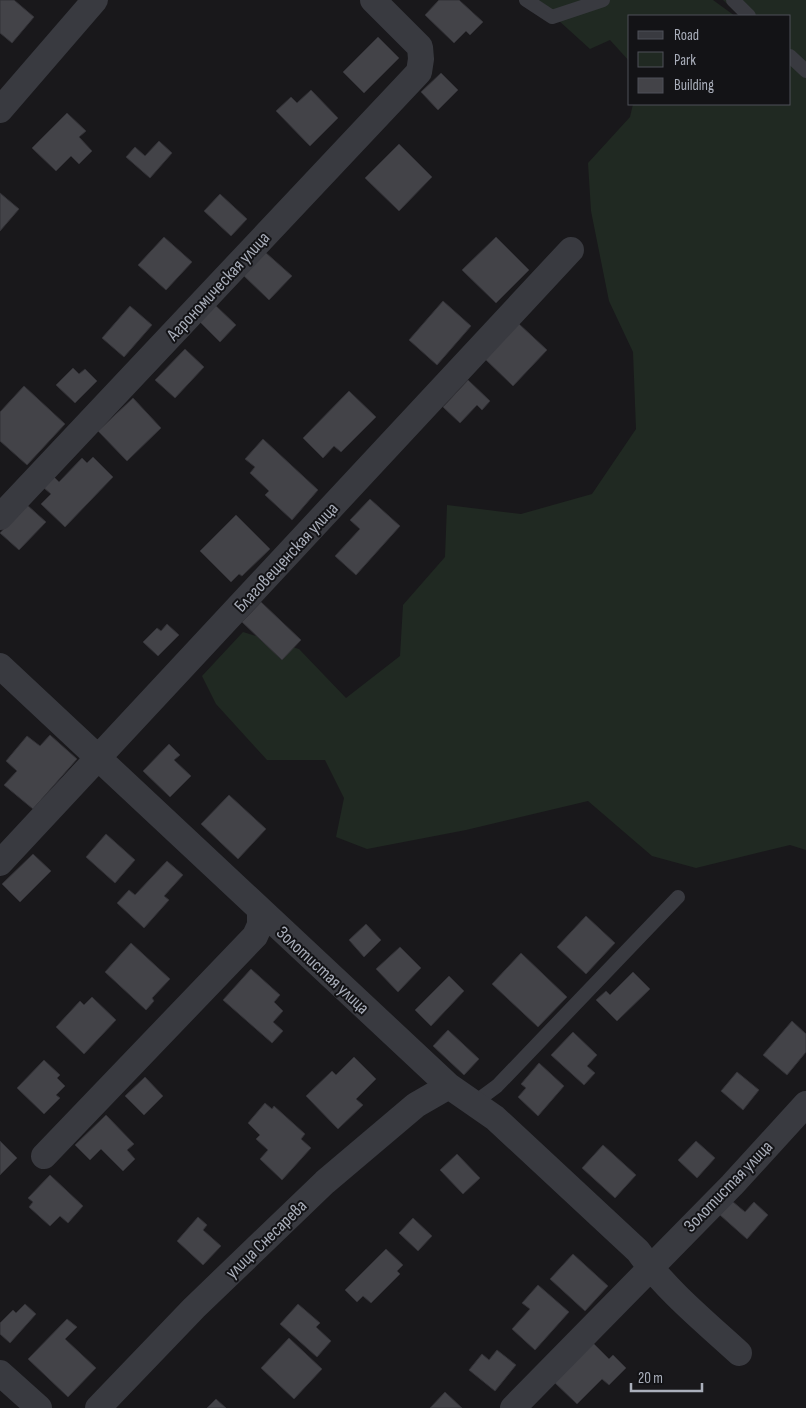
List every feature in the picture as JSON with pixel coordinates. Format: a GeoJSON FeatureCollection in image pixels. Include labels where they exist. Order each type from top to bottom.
{"type":"FeatureCollection","features":[{"type":"Feature","properties":{"kind":"street"},"geometry":{"type":"LineString","coordinates":[[0,110],[95,0]]}},
{"type":"Feature","properties":{"kind":"street","name":"Агрономическая улица"},"geometry":{"type":"LineString","coordinates":[[0,517],[418,72],[421,59],[420,47],[373,0]]}},
{"type":"Feature","properties":{"kind":"street","name":"Благовещенская улица"},"geometry":{"type":"LineString","coordinates":[[0,863],[570,250]]}},
{"type":"Feature","properties":{"kind":"street","name":"Золотистая улица"},"geometry":{"type":"LineString","coordinates":[[0,666],[449,1086],[495,1118],[638,1251],[650,1268],[687,1306],[739,1353]]}},
{"type":"Feature","properties":{"kind":"street"},"geometry":{"type":"LineString","coordinates":[[44,1156],[254,936],[260,925],[260,910]]}},
{"type":"Feature","properties":{"kind":"street","name":"улица Снесарева"},"geometry":{"type":"LineString","coordinates":[[98,1408],[194,1308],[325,1182],[416,1105],[449,1086]]}},
{"type":"Feature","properties":{"kind":"street","name":"Золотистая улица"},"geometry":{"type":"LineString","coordinates":[[650,1268],[732,1185],[806,1104]]}},
{"type":"Feature","properties":{"kind":"street"},"geometry":{"type":"LineString","coordinates":[[513,1408],[650,1268]]}},
{"type":"Feature","properties":{"kind":"street"},"geometry":{"type":"LineString","coordinates":[[0,1372],[39,1408]]}},
{"type":"Feature","properties":{"kind":"lane"},"geometry":{"type":"LineString","coordinates":[[526,0],[552,17],[602,0]]}},
{"type":"Feature","properties":{"kind":"lane"},"geometry":{"type":"LineString","coordinates":[[733,0],[749,15]]}},
{"type":"Feature","properties":{"kind":"lane"},"geometry":{"type":"LineString","coordinates":[[791,57],[806,71]]}},
{"type":"Feature","properties":{"kind":"lane"},"geometry":{"type":"LineString","coordinates":[[474,1103],[504,1079],[678,897]]}},
{"type":"Feature","properties":{"kind":"green space"},"geometry":{"type":"Polygon","coordinates":[[[536,0],[713,0],[734,15],[628,15],[628,60],[610,40],[590,49],[536,0]]]}},
{"type":"Feature","properties":{"kind":"green space"},"geometry":{"type":"Polygon","coordinates":[[[723,0],[806,0],[806,850],[790,845],[696,868],[652,856],[588,801],[466,830],[367,849],[336,837],[344,798],[325,760],[267,760],[216,704],[202,676],[243,632],[299,649],[346,698],[400,656],[403,605],[445,557],[447,505],[521,514],[592,494],[636,429],[633,352],[609,301],[591,211],[588,163],[630,117],[633,105],[791,105],[791,15],[739,15],[723,0]]]}},
{"type":"Feature","properties":{"kind":"building"},"geometry":{"type":"Polygon","coordinates":[[[0,0],[14,0],[34,17],[12,43],[0,33],[0,0]]]}},
{"type":"Feature","properties":{"kind":"building"},"geometry":{"type":"Polygon","coordinates":[[[439,0],[459,0],[483,22],[470,35],[466,31],[454,43],[425,15],[439,0]]]}},
{"type":"Feature","properties":{"kind":"building"},"geometry":{"type":"Polygon","coordinates":[[[378,37],[399,58],[364,93],[343,72],[378,37]]]}},
{"type":"Feature","properties":{"kind":"building"},"geometry":{"type":"Polygon","coordinates":[[[441,73],[458,90],[438,110],[421,92],[441,73]]]}},
{"type":"Feature","properties":{"kind":"building"},"geometry":{"type":"Polygon","coordinates":[[[311,90],[338,118],[310,146],[276,111],[291,97],[297,103],[311,90]]]}},
{"type":"Feature","properties":{"kind":"building"},"geometry":{"type":"Polygon","coordinates":[[[67,113],[86,131],[79,137],[92,151],[79,164],[71,156],[56,171],[32,148],[67,113]]]}},
{"type":"Feature","properties":{"kind":"building"},"geometry":{"type":"Polygon","coordinates":[[[159,141],[172,153],[150,178],[126,157],[135,147],[145,156],[159,141]]]}},
{"type":"Feature","properties":{"kind":"building"},"geometry":{"type":"Polygon","coordinates":[[[399,144],[432,177],[399,211],[365,178],[399,144]]]}},
{"type":"Feature","properties":{"kind":"building"},"geometry":{"type":"Polygon","coordinates":[[[0,193],[19,209],[0,231],[0,193]]]}},
{"type":"Feature","properties":{"kind":"building"},"geometry":{"type":"Polygon","coordinates":[[[220,194],[247,219],[231,236],[204,211],[220,194]]]}},
{"type":"Feature","properties":{"kind":"building"},"geometry":{"type":"Polygon","coordinates":[[[164,237],[192,262],[166,290],[138,265],[164,237]]]}},
{"type":"Feature","properties":{"kind":"building"},"geometry":{"type":"Polygon","coordinates":[[[496,237],[529,270],[496,303],[462,270],[496,237]]]}},
{"type":"Feature","properties":{"kind":"building"},"geometry":{"type":"Polygon","coordinates":[[[265,252],[292,276],[269,300],[243,275],[265,252]]]}},
{"type":"Feature","properties":{"kind":"building"},"geometry":{"type":"Polygon","coordinates":[[[443,301],[471,326],[437,365],[409,340],[443,301]]]}},
{"type":"Feature","properties":{"kind":"building"},"geometry":{"type":"Polygon","coordinates":[[[215,305],[236,325],[220,342],[199,321],[215,305]]]}},
{"type":"Feature","properties":{"kind":"building"},"geometry":{"type":"Polygon","coordinates":[[[130,306],[152,325],[124,357],[102,338],[130,306]]]}},
{"type":"Feature","properties":{"kind":"building"},"geometry":{"type":"Polygon","coordinates":[[[518,323],[547,350],[513,386],[484,358],[518,323]]]}},
{"type":"Feature","properties":{"kind":"building"},"geometry":{"type":"Polygon","coordinates":[[[185,349],[204,367],[175,398],[155,380],[185,349]]]}},
{"type":"Feature","properties":{"kind":"building"},"geometry":{"type":"Polygon","coordinates":[[[73,368],[79,374],[85,369],[97,381],[75,403],[56,385],[73,368]]]}},
{"type":"Feature","properties":{"kind":"building"},"geometry":{"type":"Polygon","coordinates":[[[468,380],[490,401],[482,410],[477,405],[460,423],[443,407],[468,380]]]}},
{"type":"Feature","properties":{"kind":"building"},"geometry":{"type":"Polygon","coordinates":[[[24,386],[65,424],[27,465],[0,441],[0,412],[24,386]]]}},
{"type":"Feature","properties":{"kind":"building"},"geometry":{"type":"Polygon","coordinates":[[[349,391],[376,417],[341,452],[334,446],[323,458],[303,438],[349,391]]]}},
{"type":"Feature","properties":{"kind":"building"},"geometry":{"type":"Polygon","coordinates":[[[133,398],[161,428],[127,461],[98,431],[133,398]]]}},
{"type":"Feature","properties":{"kind":"building"},"geometry":{"type":"Polygon","coordinates":[[[263,439],[318,490],[292,520],[265,495],[269,491],[250,473],[255,467],[245,459],[263,439]]]}},
{"type":"Feature","properties":{"kind":"building"},"geometry":{"type":"Polygon","coordinates":[[[93,457],[113,477],[65,527],[41,504],[51,494],[44,488],[54,477],[59,482],[82,458],[87,463],[93,457]]]}},
{"type":"Feature","properties":{"kind":"building"},"geometry":{"type":"Polygon","coordinates":[[[370,499],[400,526],[356,575],[335,556],[360,529],[350,520],[370,499]]]}},
{"type":"Feature","properties":{"kind":"building"},"geometry":{"type":"Polygon","coordinates":[[[26,504],[46,522],[19,550],[0,533],[26,504]]]}},
{"type":"Feature","properties":{"kind":"building"},"geometry":{"type":"Polygon","coordinates":[[[236,515],[270,549],[242,576],[239,574],[231,582],[200,551],[236,515]]]}},
{"type":"Feature","properties":{"kind":"building"},"geometry":{"type":"Polygon","coordinates":[[[261,602],[301,640],[282,660],[242,622],[261,602]]]}},
{"type":"Feature","properties":{"kind":"building"},"geometry":{"type":"Polygon","coordinates":[[[167,624],[179,635],[158,656],[143,642],[157,628],[161,631],[167,624]]]}},
{"type":"Feature","properties":{"kind":"building"},"geometry":{"type":"Polygon","coordinates":[[[50,735],[77,759],[33,809],[4,785],[17,771],[6,761],[27,736],[40,746],[50,735]]]}},
{"type":"Feature","properties":{"kind":"building"},"geometry":{"type":"Polygon","coordinates":[[[169,744],[180,755],[174,760],[191,776],[170,797],[143,771],[169,744]]]}},
{"type":"Feature","properties":{"kind":"building"},"geometry":{"type":"Polygon","coordinates":[[[229,795],[266,829],[238,859],[201,824],[229,795]]]}},
{"type":"Feature","properties":{"kind":"building"},"geometry":{"type":"Polygon","coordinates":[[[106,834],[135,860],[115,883],[86,857],[106,834]]]}},
{"type":"Feature","properties":{"kind":"building"},"geometry":{"type":"Polygon","coordinates":[[[33,854],[51,871],[20,902],[2,884],[33,854]]]}},
{"type":"Feature","properties":{"kind":"building"},"geometry":{"type":"Polygon","coordinates":[[[167,861],[183,875],[164,896],[169,900],[144,928],[117,903],[129,890],[135,895],[167,861]]]}},
{"type":"Feature","properties":{"kind":"building"},"geometry":{"type":"Polygon","coordinates":[[[586,916],[615,943],[586,974],[557,947],[586,916]]]}},
{"type":"Feature","properties":{"kind":"building"},"geometry":{"type":"Polygon","coordinates":[[[366,924],[381,940],[364,957],[349,940],[366,924]]]}},
{"type":"Feature","properties":{"kind":"building"},"geometry":{"type":"Polygon","coordinates":[[[131,943],[170,979],[152,998],[154,1001],[146,1010],[105,972],[131,943]]]}},
{"type":"Feature","properties":{"kind":"building"},"geometry":{"type":"Polygon","coordinates":[[[400,947],[421,968],[398,992],[376,969],[400,947]]]}},
{"type":"Feature","properties":{"kind":"building"},"geometry":{"type":"Polygon","coordinates":[[[521,953],[567,997],[538,1027],[492,984],[521,953]]]}},
{"type":"Feature","properties":{"kind":"building"},"geometry":{"type":"Polygon","coordinates":[[[251,969],[280,995],[274,1002],[283,1011],[273,1022],[283,1031],[272,1043],[223,1000],[251,969]]]}},
{"type":"Feature","properties":{"kind":"building"},"geometry":{"type":"Polygon","coordinates":[[[633,972],[650,989],[617,1021],[596,1000],[606,991],[610,995],[633,972]]]}},
{"type":"Feature","properties":{"kind":"building"},"geometry":{"type":"Polygon","coordinates":[[[449,976],[464,991],[431,1026],[415,1010],[449,976]]]}},
{"type":"Feature","properties":{"kind":"building"},"geometry":{"type":"Polygon","coordinates":[[[92,997],[116,1020],[84,1054],[56,1027],[80,1001],[84,1005],[92,997]]]}},
{"type":"Feature","properties":{"kind":"building"},"geometry":{"type":"Polygon","coordinates":[[[792,1021],[806,1034],[806,1052],[787,1075],[763,1055],[792,1021]]]}},
{"type":"Feature","properties":{"kind":"building"},"geometry":{"type":"Polygon","coordinates":[[[448,1030],[479,1059],[464,1075],[433,1046],[448,1030]]]}},
{"type":"Feature","properties":{"kind":"building"},"geometry":{"type":"Polygon","coordinates":[[[573,1032],[597,1055],[587,1066],[595,1073],[584,1085],[551,1055],[573,1032]]]}},
{"type":"Feature","properties":{"kind":"building"},"geometry":{"type":"Polygon","coordinates":[[[354,1057],[376,1079],[356,1099],[363,1105],[338,1129],[306,1096],[332,1071],[336,1075],[354,1057]]]}},
{"type":"Feature","properties":{"kind":"building"},"geometry":{"type":"Polygon","coordinates":[[[44,1060],[60,1075],[57,1078],[65,1086],[56,1095],[60,1098],[44,1114],[17,1088],[44,1060]]]}},
{"type":"Feature","properties":{"kind":"building"},"geometry":{"type":"Polygon","coordinates":[[[539,1063],[564,1086],[538,1116],[518,1097],[526,1088],[521,1084],[539,1063]]]}},
{"type":"Feature","properties":{"kind":"building"},"geometry":{"type":"Polygon","coordinates":[[[737,1072],[759,1090],[743,1110],[721,1091],[737,1072]]]}},
{"type":"Feature","properties":{"kind":"building"},"geometry":{"type":"Polygon","coordinates":[[[145,1077],[163,1096],[144,1115],[125,1096],[145,1077]]]}},
{"type":"Feature","properties":{"kind":"building"},"geometry":{"type":"Polygon","coordinates":[[[265,1103],[272,1109],[274,1106],[305,1134],[301,1139],[311,1148],[282,1180],[260,1159],[268,1150],[256,1139],[260,1135],[248,1123],[265,1103]]]}},
{"type":"Feature","properties":{"kind":"building"},"geometry":{"type":"Polygon","coordinates":[[[106,1115],[134,1144],[127,1150],[135,1159],[123,1171],[101,1149],[90,1160],[75,1145],[106,1115]]]}},
{"type":"Feature","properties":{"kind":"building"},"geometry":{"type":"Polygon","coordinates":[[[0,1141],[17,1158],[0,1175],[0,1141]]]}},
{"type":"Feature","properties":{"kind":"building"},"geometry":{"type":"Polygon","coordinates":[[[696,1141],[715,1158],[697,1178],[678,1160],[696,1141]]]}},
{"type":"Feature","properties":{"kind":"building"},"geometry":{"type":"Polygon","coordinates":[[[603,1145],[636,1175],[615,1198],[582,1168],[603,1145]]]}},
{"type":"Feature","properties":{"kind":"building"},"geometry":{"type":"Polygon","coordinates":[[[457,1154],[480,1178],[463,1194],[440,1170],[457,1154]]]}},
{"type":"Feature","properties":{"kind":"building"},"geometry":{"type":"Polygon","coordinates":[[[50,1175],[83,1206],[68,1223],[60,1216],[50,1226],[29,1207],[33,1202],[28,1198],[50,1175]]]}},
{"type":"Feature","properties":{"kind":"building"},"geometry":{"type":"Polygon","coordinates":[[[732,1201],[745,1212],[754,1202],[768,1215],[747,1239],[720,1215],[732,1201]]]}},
{"type":"Feature","properties":{"kind":"building"},"geometry":{"type":"Polygon","coordinates":[[[198,1217],[207,1225],[203,1230],[221,1246],[203,1265],[177,1241],[198,1217]]]}},
{"type":"Feature","properties":{"kind":"building"},"geometry":{"type":"Polygon","coordinates":[[[413,1218],[432,1236],[418,1251],[399,1233],[413,1218]]]}},
{"type":"Feature","properties":{"kind":"building"},"geometry":{"type":"Polygon","coordinates":[[[386,1249],[403,1265],[397,1271],[400,1274],[371,1303],[363,1296],[357,1302],[345,1290],[386,1249]]]}},
{"type":"Feature","properties":{"kind":"building"},"geometry":{"type":"Polygon","coordinates":[[[573,1254],[608,1286],[585,1311],[550,1279],[573,1254]]]}},
{"type":"Feature","properties":{"kind":"building"},"geometry":{"type":"Polygon","coordinates":[[[538,1285],[569,1312],[535,1350],[512,1329],[530,1309],[522,1303],[538,1285]]]}},
{"type":"Feature","properties":{"kind":"building"},"geometry":{"type":"Polygon","coordinates":[[[25,1304],[36,1314],[10,1343],[0,1334],[0,1323],[13,1310],[16,1313],[25,1304]]]}},
{"type":"Feature","properties":{"kind":"building"},"geometry":{"type":"Polygon","coordinates":[[[298,1304],[320,1323],[316,1327],[331,1341],[317,1357],[280,1324],[298,1304]]]}},
{"type":"Feature","properties":{"kind":"building"},"geometry":{"type":"Polygon","coordinates":[[[67,1319],[77,1327],[65,1339],[96,1368],[68,1397],[28,1359],[67,1319]]]}},
{"type":"Feature","properties":{"kind":"building"},"geometry":{"type":"Polygon","coordinates":[[[289,1338],[322,1369],[294,1399],[261,1368],[289,1338]]]}},
{"type":"Feature","properties":{"kind":"building"},"geometry":{"type":"Polygon","coordinates":[[[592,1342],[609,1359],[613,1355],[626,1368],[609,1385],[602,1379],[577,1404],[553,1381],[592,1342]]]}},
{"type":"Feature","properties":{"kind":"building"},"geometry":{"type":"Polygon","coordinates":[[[497,1350],[516,1365],[495,1391],[469,1370],[482,1354],[489,1360],[497,1350]]]}},
{"type":"Feature","properties":{"kind":"building"},"geometry":{"type":"Polygon","coordinates":[[[445,1392],[462,1408],[430,1408],[445,1392]]]}},
{"type":"Feature","properties":{"kind":"building"},"geometry":{"type":"Polygon","coordinates":[[[216,1399],[226,1408],[207,1408],[216,1399]]]}}]}
